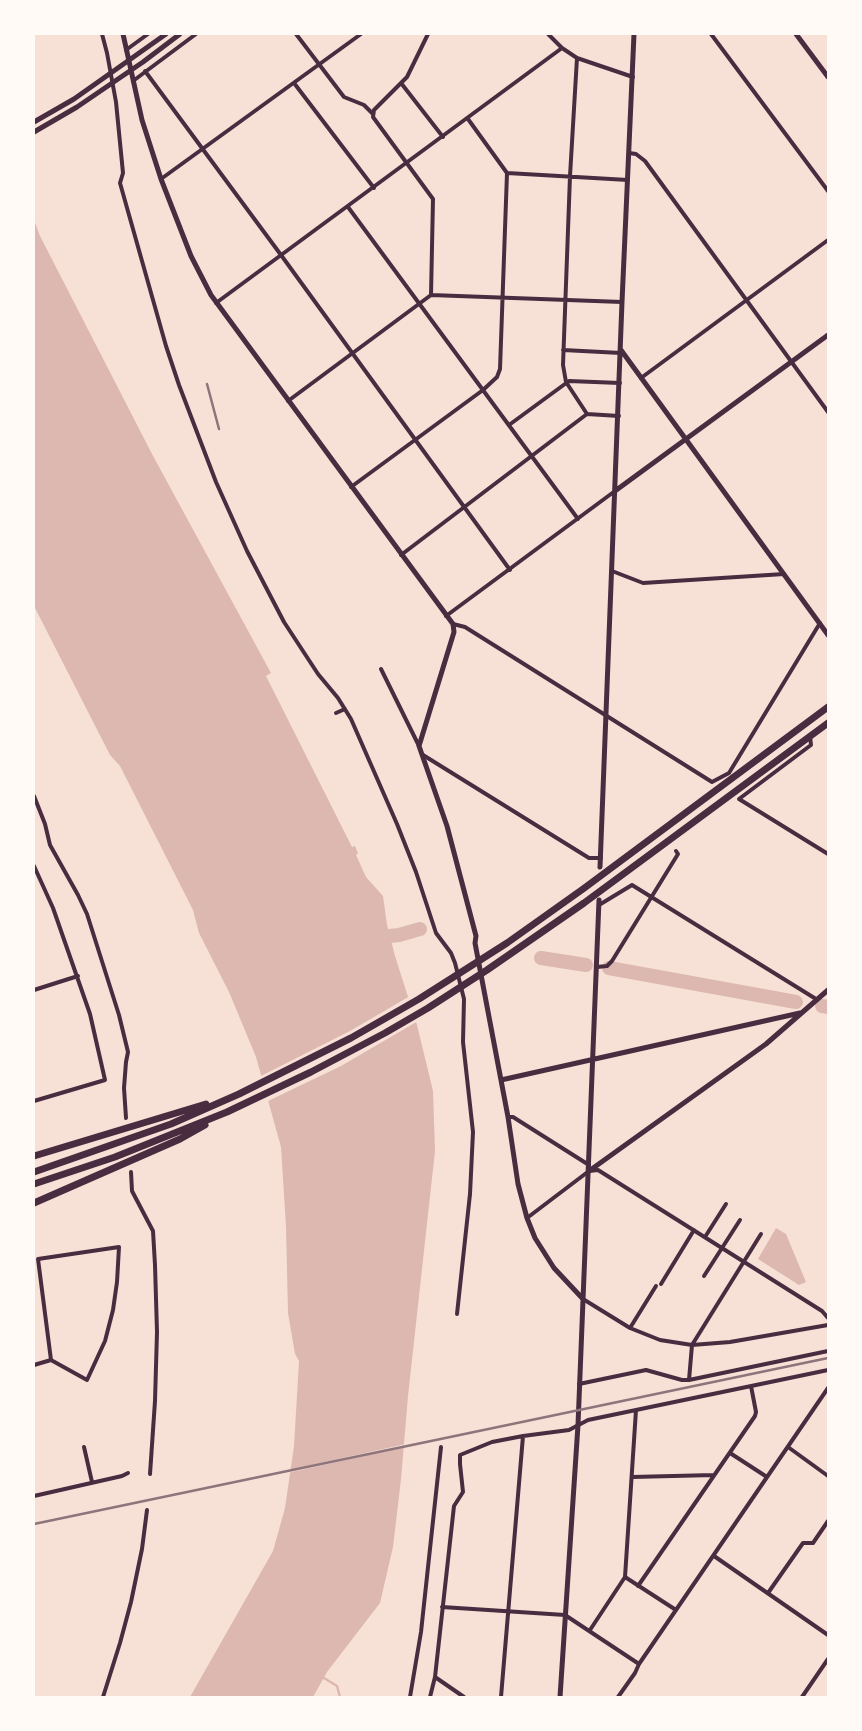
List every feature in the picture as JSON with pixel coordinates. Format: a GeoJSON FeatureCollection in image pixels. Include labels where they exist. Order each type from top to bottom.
{"type":"FeatureCollection","features":[{"type":"Feature","properties":{"kind":"highway"},"geometry":{"type":"LineString","coordinates":[[34,1172],[171,1124],[239,1094],[351,1038],[420,999],[583,890],[828,707]]}},
{"type":"Feature","properties":{"kind":"highway"},"geometry":{"type":"LineString","coordinates":[[34,1203],[180,1139],[227,1112],[348,1053],[428,1008],[584,903],[828,723]]}},
{"type":"Feature","properties":{"kind":"highway"},"geometry":{"type":"LineString","coordinates":[[34,1156],[239,1094]]}},
{"type":"Feature","properties":{"kind":"highway"},"geometry":{"type":"LineString","coordinates":[[34,1184],[115,1157],[227,1112]]}},
{"type":"Feature","properties":{"kind":"street"},"geometry":{"type":"LineString","coordinates":[[102,34],[116,102],[123,173],[120,183],[166,346],[179,385],[220,490],[251,559],[301,650],[345,709],[400,832],[416,872],[436,933],[451,953],[455,963],[464,1000],[462,1042],[472,1132],[470,1194],[457,1314]]}},
{"type":"Feature","properties":{"kind":"street"},"geometry":{"type":"LineString","coordinates":[[123,34],[142,120],[162,180],[192,256],[216,303],[453,624],[464,627],[712,782],[729,773],[820,624]]}},
{"type":"Feature","properties":{"kind":"street"},"geometry":{"type":"LineString","coordinates":[[126,50],[148,34]]}},
{"type":"Feature","properties":{"kind":"street"},"geometry":{"type":"LineString","coordinates":[[34,122],[74,99],[166,34]]}},
{"type":"Feature","properties":{"kind":"street"},"geometry":{"type":"LineString","coordinates":[[34,132],[77,107],[180,34]]}},
{"type":"Feature","properties":{"kind":"street"},"geometry":{"type":"LineString","coordinates":[[133,81],[196,34]]}},
{"type":"Feature","properties":{"kind":"street"},"geometry":{"type":"LineString","coordinates":[[296,34],[344,97],[364,105],[373,114]]}},
{"type":"Feature","properties":{"kind":"street"},"geometry":{"type":"LineString","coordinates":[[162,180],[361,34]]}},
{"type":"Feature","properties":{"kind":"street"},"geometry":{"type":"LineString","coordinates":[[428,34],[407,78],[374,110],[372,117],[433,200],[432,295]]}},
{"type":"Feature","properties":{"kind":"street"},"geometry":{"type":"LineString","coordinates":[[548,34],[562,48],[577,58],[632,77]]}},
{"type":"Feature","properties":{"kind":"street"},"geometry":{"type":"LineString","coordinates":[[600,867],[634,34]]}},
{"type":"Feature","properties":{"kind":"street"},"geometry":{"type":"LineString","coordinates":[[711,34],[828,191]]}},
{"type":"Feature","properties":{"kind":"street"},"geometry":{"type":"LineString","coordinates":[[796,34],[828,78]]}},
{"type":"Feature","properties":{"kind":"street"},"geometry":{"type":"LineString","coordinates":[[216,303],[562,48]]}},
{"type":"Feature","properties":{"kind":"street"},"geometry":{"type":"LineString","coordinates":[[577,58],[564,300],[563,366],[566,382],[587,414]]}},
{"type":"Feature","properties":{"kind":"street"},"geometry":{"type":"LineString","coordinates":[[145,71],[510,570]]}},
{"type":"Feature","properties":{"kind":"street"},"geometry":{"type":"LineString","coordinates":[[294,83],[374,188]]}},
{"type":"Feature","properties":{"kind":"street"},"geometry":{"type":"LineString","coordinates":[[401,83],[442,137]]}},
{"type":"Feature","properties":{"kind":"street"},"geometry":{"type":"LineString","coordinates":[[351,487],[483,390],[497,377],[500,369],[507,173],[468,119]]}},
{"type":"Feature","properties":{"kind":"street"},"geometry":{"type":"LineString","coordinates":[[630,153],[636,154],[644,160],[828,412]]}},
{"type":"Feature","properties":{"kind":"street"},"geometry":{"type":"LineString","coordinates":[[507,173],[628,180]]}},
{"type":"Feature","properties":{"kind":"street"},"geometry":{"type":"LineString","coordinates":[[348,207],[578,519]]}},
{"type":"Feature","properties":{"kind":"street"},"geometry":{"type":"LineString","coordinates":[[641,378],[828,240]]}},
{"type":"Feature","properties":{"kind":"street"},"geometry":{"type":"LineString","coordinates":[[288,401],[432,295],[622,302]]}},
{"type":"Feature","properties":{"kind":"street"},"geometry":{"type":"LineString","coordinates":[[446,616],[828,335]]}},
{"type":"Feature","properties":{"kind":"street"},"geometry":{"type":"LineString","coordinates":[[563,350],[621,352]]}},
{"type":"Feature","properties":{"kind":"street"},"geometry":{"type":"LineString","coordinates":[[621,352],[820,624],[826,628],[828,635]]}},
{"type":"Feature","properties":{"kind":"street"},"geometry":{"type":"LineString","coordinates":[[509,426],[566,382],[620,383]]}},
{"type":"Feature","properties":{"kind":"street"},"geometry":{"type":"LineString","coordinates":[[400,554],[587,414],[619,416]]}},
{"type":"Feature","properties":{"kind":"street"},"geometry":{"type":"LineString","coordinates":[[612,572],[643,583],[784,574]]}},
{"type":"Feature","properties":{"kind":"street"},"geometry":{"type":"LineString","coordinates":[[419,746],[454,632],[453,624]]}},
{"type":"Feature","properties":{"kind":"street"},"geometry":{"type":"LineString","coordinates":[[381,669],[423,755],[448,826],[476,936],[475,943],[508,1117],[518,1184],[527,1218],[535,1238],[554,1268],[583,1299],[630,1328],[660,1340],[692,1345],[730,1342],[828,1325]]}},
{"type":"Feature","properties":{"kind":"street"},"geometry":{"type":"LineString","coordinates":[[336,713],[345,709]]}},
{"type":"Feature","properties":{"kind":"street"},"geometry":{"type":"LineString","coordinates":[[810,736],[811,745],[739,799],[828,854]]}},
{"type":"Feature","properties":{"kind":"street"},"geometry":{"type":"LineString","coordinates":[[423,755],[589,858],[601,858]]}},
{"type":"Feature","properties":{"kind":"street"},"geometry":{"type":"LineString","coordinates":[[34,796],[45,824],[50,845],[87,914],[119,1015],[128,1052],[124,1088],[126,1118]]}},
{"type":"Feature","properties":{"kind":"street"},"geometry":{"type":"LineString","coordinates":[[597,967],[607,966],[612,961],[678,854],[676,851]]}},
{"type":"Feature","properties":{"kind":"street"},"geometry":{"type":"LineString","coordinates":[[34,866],[53,908],[78,976],[90,1014],[105,1080],[35,1101],[34,1094]]}},
{"type":"Feature","properties":{"kind":"street"},"geometry":{"type":"LineString","coordinates":[[34,881],[40,879]]}},
{"type":"Feature","properties":{"kind":"street"},"geometry":{"type":"LineString","coordinates":[[560,1697],[578,1425],[599,903],[632,885],[816,999]]}},
{"type":"Feature","properties":{"kind":"street"},"geometry":{"type":"LineString","coordinates":[[34,990],[78,976]]}},
{"type":"Feature","properties":{"kind":"street"},"geometry":{"type":"LineString","coordinates":[[527,1218],[589,1168],[766,1044],[828,990]]}},
{"type":"Feature","properties":{"kind":"street"},"geometry":{"type":"LineString","coordinates":[[501,1080],[801,1013]]}},
{"type":"Feature","properties":{"kind":"street"},"geometry":{"type":"LineString","coordinates":[[508,1117],[513,1117],[589,1168],[598,1170],[694,1230],[822,1311],[828,1318]]}},
{"type":"Feature","properties":{"kind":"street"},"geometry":{"type":"LineString","coordinates":[[131,1172],[132,1191],[153,1231],[155,1256],[157,1332],[150,1474]]}},
{"type":"Feature","properties":{"kind":"street"},"geometry":{"type":"LineString","coordinates":[[704,1237],[726,1204]]}},
{"type":"Feature","properties":{"kind":"street"},"geometry":{"type":"LineString","coordinates":[[704,1276],[740,1220]]}},
{"type":"Feature","properties":{"kind":"street"},"geometry":{"type":"LineString","coordinates":[[630,1328],[694,1230]]}},
{"type":"Feature","properties":{"kind":"street"},"geometry":{"type":"LineString","coordinates":[[689,1380],[692,1345],[761,1234]]}},
{"type":"Feature","properties":{"kind":"street"},"geometry":{"type":"LineString","coordinates":[[34,1365],[51,1360],[87,1380],[105,1341],[113,1310],[119,1247],[38,1259],[51,1360]]}},
{"type":"Feature","properties":{"kind":"street"},"geometry":{"type":"LineString","coordinates":[[579,1384],[646,1370],[682,1380],[689,1380],[828,1351]]}},
{"type":"Feature","properties":{"kind":"street"},"geometry":{"type":"LineString","coordinates":[[430,1697],[435,1677],[454,1506],[463,1492],[460,1455],[492,1442],[569,1430],[588,1420],[828,1370]]}},
{"type":"Feature","properties":{"kind":"street"},"geometry":{"type":"LineString","coordinates":[[638,1586],[756,1412],[751,1386]]}},
{"type":"Feature","properties":{"kind":"street"},"geometry":{"type":"LineString","coordinates":[[618,1697],[828,1388]]}},
{"type":"Feature","properties":{"kind":"street"},"geometry":{"type":"LineString","coordinates":[[590,1630],[625,1577],[636,1410]]}},
{"type":"Feature","properties":{"kind":"street"},"geometry":{"type":"LineString","coordinates":[[501,1697],[523,1436]]}},
{"type":"Feature","properties":{"kind":"street"},"geometry":{"type":"LineString","coordinates":[[84,1447],[92,1482]]}},
{"type":"Feature","properties":{"kind":"street"},"geometry":{"type":"LineString","coordinates":[[410,1697],[424,1604],[441,1447]]}},
{"type":"Feature","properties":{"kind":"street"},"geometry":{"type":"LineString","coordinates":[[788,1448],[828,1476]]}},
{"type":"Feature","properties":{"kind":"street"},"geometry":{"type":"LineString","coordinates":[[730,1452],[767,1478]]}},
{"type":"Feature","properties":{"kind":"street"},"geometry":{"type":"LineString","coordinates":[[34,1496],[128,1473]]}},
{"type":"Feature","properties":{"kind":"street"},"geometry":{"type":"LineString","coordinates":[[632,1477],[714,1475]]}},
{"type":"Feature","properties":{"kind":"street"},"geometry":{"type":"LineString","coordinates":[[103,1697],[131,1602],[142,1549],[147,1510]]}},
{"type":"Feature","properties":{"kind":"street"},"geometry":{"type":"LineString","coordinates":[[768,1593],[803,1543],[813,1543],[828,1520]]}},
{"type":"Feature","properties":{"kind":"street"},"geometry":{"type":"LineString","coordinates":[[714,1556],[828,1635]]}},
{"type":"Feature","properties":{"kind":"street"},"geometry":{"type":"LineString","coordinates":[[625,1577],[676,1610]]}},
{"type":"Feature","properties":{"kind":"street"},"geometry":{"type":"LineString","coordinates":[[442,1607],[565,1615],[639,1664]]}},
{"type":"Feature","properties":{"kind":"street"},"geometry":{"type":"LineString","coordinates":[[802,1697],[828,1658]]}},
{"type":"Feature","properties":{"kind":"street"},"geometry":{"type":"LineString","coordinates":[[435,1677],[464,1697]]}},
{"type":"Feature","properties":{"kind":"shaded area"},"geometry":{"type":"Polygon","coordinates":[[[34,220],[40,236],[152,454],[271,673],[266,676],[352,847],[355,846],[358,853],[356,855],[366,877],[383,896],[387,925],[417,1025],[433,1091],[435,1151],[393,1547],[380,1603],[327,1672],[313,1697],[190,1697],[273,1551],[285,1508],[294,1446],[299,1361],[295,1354],[288,1313],[286,1226],[281,1147],[256,1057],[229,992],[199,933],[193,910],[120,766],[110,755],[34,606],[34,220]]]}},
{"type":"Feature","properties":{"kind":"shaded area"},"geometry":{"type":"Polygon","coordinates":[[[776,1228],[786,1234],[806,1282],[799,1285],[758,1259],[776,1228]]]}},
{"type":"Feature","properties":{"kind":"pier"},"geometry":{"type":"Polygon","coordinates":[[[410,996],[418,1021],[341,1066],[266,1102],[259,1077],[350,1031],[410,996]]]}},
{"type":"Feature","properties":{"kind":"pier"},"geometry":{"type":"Polygon","coordinates":[[[406,1444],[406,1447],[287,1473],[288,1470],[406,1444]]]}},
{"type":"Feature","properties":{"kind":"waterway"},"geometry":{"type":"LineString","coordinates":[[372,942],[420,929]]}},
{"type":"Feature","properties":{"kind":"waterway"},"geometry":{"type":"LineString","coordinates":[[541,958],[586,965]]}},
{"type":"Feature","properties":{"kind":"waterway"},"geometry":{"type":"LineString","coordinates":[[609,968],[796,1002]]}},
{"type":"Feature","properties":{"kind":"waterway"},"geometry":{"type":"LineString","coordinates":[[822,1006],[828,1007]]}},
{"type":"Feature","properties":{"kind":"waterway"},"geometry":{"type":"LineString","coordinates":[[324,1678],[337,1686],[340,1697]]}},
{"type":"Feature","properties":{"kind":"railway"},"geometry":{"type":"LineString","coordinates":[[207,384],[219,429]]}},
{"type":"Feature","properties":{"kind":"railway"},"geometry":{"type":"LineString","coordinates":[[34,1524],[828,1358]]}}]}
